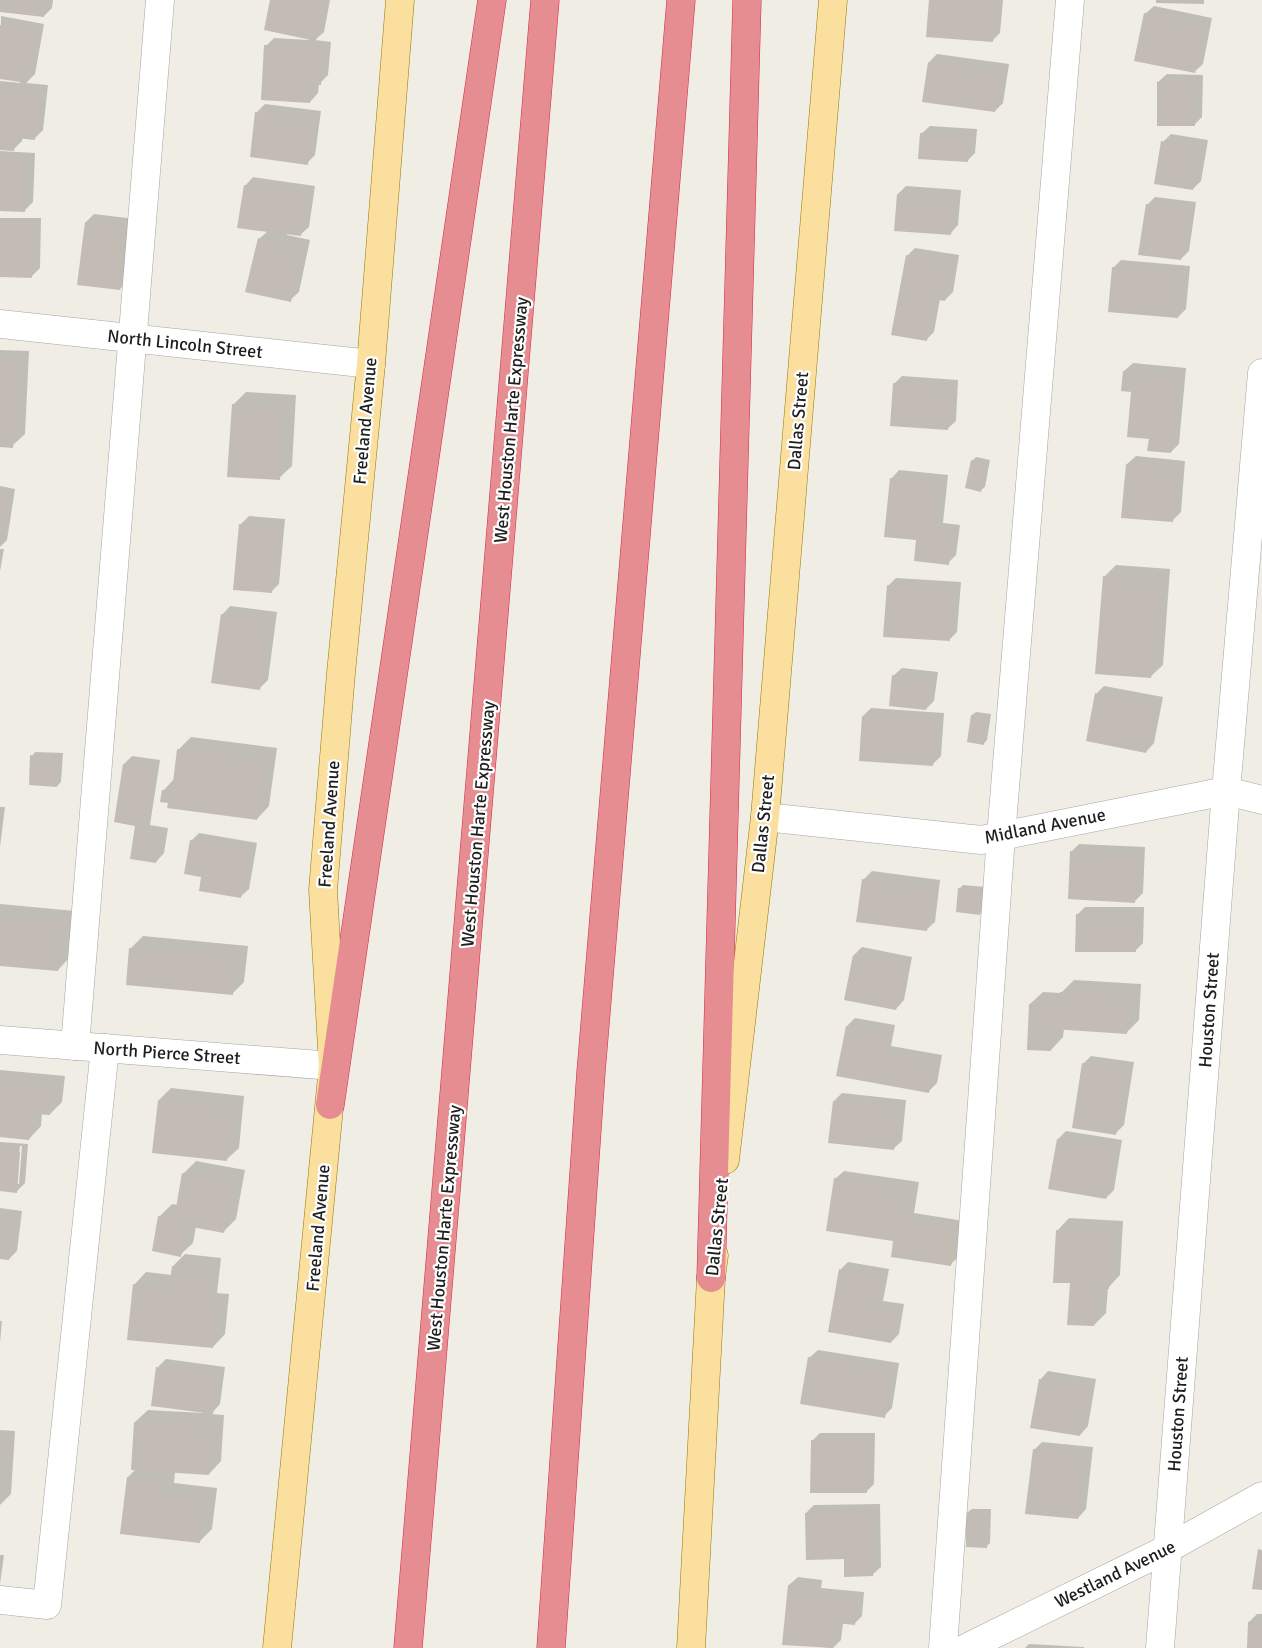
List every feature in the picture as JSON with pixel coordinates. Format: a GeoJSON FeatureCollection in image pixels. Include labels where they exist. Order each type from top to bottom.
{"type":"FeatureCollection","features":[{"type":"Feature","properties":{"kind":"highway"},"geometry":{"type":"LineString","coordinates":[[330,1105],[492,0]]}},
{"type":"Feature","properties":{"kind":"highway","name":"West Houston Harte Expressway"},"geometry":{"type":"LineString","coordinates":[[408,1648],[545,0]]}},
{"type":"Feature","properties":{"kind":"highway"},"geometry":{"type":"LineString","coordinates":[[551,1648],[591,1072],[681,0]]}},
{"type":"Feature","properties":{"kind":"highway"},"geometry":{"type":"LineString","coordinates":[[711,1278],[747,0]]}},
{"type":"Feature","properties":{"kind":"main road","name":"Freeland Avenue"},"geometry":{"type":"LineString","coordinates":[[277,1648],[333,1066],[324,890],[341,673],[371,364],[400,0]]}},
{"type":"Feature","properties":{"kind":"main road","name":"Dallas Street"},"geometry":{"type":"LineString","coordinates":[[691,1648],[711,1278],[765,817],[833,0]]}},
{"type":"Feature","properties":{"kind":"street"},"geometry":{"type":"LineString","coordinates":[[75,1046],[160,0]]}},
{"type":"Feature","properties":{"kind":"street"},"geometry":{"type":"LineString","coordinates":[[942,1648],[1001,836],[1070,0]]}},
{"type":"Feature","properties":{"kind":"street","name":"North Lincoln Street"},"geometry":{"type":"LineString","coordinates":[[0,324],[371,364]]}},
{"type":"Feature","properties":{"kind":"street","name":"Houston Street"},"geometry":{"type":"LineString","coordinates":[[1160,1648],[1226,790],[1262,373]]}},
{"type":"Feature","properties":{"kind":"street","name":"Midland Avenue"},"geometry":{"type":"LineString","coordinates":[[765,817],[981,840],[1226,790],[1262,800]]}},
{"type":"Feature","properties":{"kind":"street","name":"North Pierce Street"},"geometry":{"type":"LineString","coordinates":[[0,1040],[333,1066]]}},
{"type":"Feature","properties":{"kind":"street"},"geometry":{"type":"LineString","coordinates":[[0,1600],[47,1605],[105,1048]]}},
{"type":"Feature","properties":{"kind":"street","name":"Westland Avenue"},"geometry":{"type":"LineString","coordinates":[[966,1648],[1167,1549],[1262,1496]]}},
{"type":"Feature","properties":{"kind":"building"},"geometry":{"type":"Polygon","coordinates":[[[0,0],[46,0],[44,17],[0,12],[0,0]]]}},
{"type":"Feature","properties":{"kind":"building"},"geometry":{"type":"Polygon","coordinates":[[[270,0],[324,0],[316,41],[264,30],[270,0]]]}},
{"type":"Feature","properties":{"kind":"building"},"geometry":{"type":"Polygon","coordinates":[[[929,0],[996,2],[993,42],[926,37],[929,0]]]}},
{"type":"Feature","properties":{"kind":"building"},"geometry":{"type":"Polygon","coordinates":[[[1156,0],[1204,0],[1204,4],[1156,3],[1156,0]]]}},
{"type":"Feature","properties":{"kind":"building"},"geometry":{"type":"Polygon","coordinates":[[[1144,13],[1205,26],[1195,73],[1134,61],[1144,13]]]}},
{"type":"Feature","properties":{"kind":"building"},"geometry":{"type":"Polygon","coordinates":[[[0,25],[37,32],[27,83],[0,79],[0,25]]]}},
{"type":"Feature","properties":{"kind":"building"},"geometry":{"type":"Polygon","coordinates":[[[264,45],[323,49],[321,85],[311,84],[310,103],[261,100],[264,45]]]}},
{"type":"Feature","properties":{"kind":"building"},"geometry":{"type":"Polygon","coordinates":[[[928,62],[1001,72],[995,112],[922,102],[928,62]]]}},
{"type":"Feature","properties":{"kind":"building"},"geometry":{"type":"Polygon","coordinates":[[[1157,82],[1195,82],[1195,126],[1157,126],[1157,82]]]}},
{"type":"Feature","properties":{"kind":"building"},"geometry":{"type":"Polygon","coordinates":[[[0,90],[40,93],[35,140],[16,138],[14,151],[0,150],[0,90]]]}},
{"type":"Feature","properties":{"kind":"building"},"geometry":{"type":"Polygon","coordinates":[[[255,112],[314,119],[308,165],[250,157],[255,112]]]}},
{"type":"Feature","properties":{"kind":"building"},"geometry":{"type":"Polygon","coordinates":[[[920,133],[970,137],[968,162],[918,159],[920,133]]]}},
{"type":"Feature","properties":{"kind":"building"},"geometry":{"type":"Polygon","coordinates":[[[1161,141],[1200,148],[1193,190],[1154,184],[1161,141]]]}},
{"type":"Feature","properties":{"kind":"building"},"geometry":{"type":"Polygon","coordinates":[[[0,159],[27,160],[25,212],[0,211],[0,159]]]}},
{"type":"Feature","properties":{"kind":"building"},"geometry":{"type":"Polygon","coordinates":[[[244,185],[307,193],[301,236],[237,228],[244,185]]]}},
{"type":"Feature","properties":{"kind":"building"},"geometry":{"type":"Polygon","coordinates":[[[897,194],[954,197],[951,235],[894,231],[897,194]]]}},
{"type":"Feature","properties":{"kind":"building"},"geometry":{"type":"Polygon","coordinates":[[[1146,204],[1189,210],[1181,260],[1138,255],[1146,204]]]}},
{"type":"Feature","properties":{"kind":"building"},"geometry":{"type":"Polygon","coordinates":[[[85,222],[127,227],[120,290],[77,285],[85,222]]]}},
{"type":"Feature","properties":{"kind":"building"},"geometry":{"type":"Polygon","coordinates":[[[0,225],[33,226],[32,278],[0,277],[0,225]]]}},
{"type":"Feature","properties":{"kind":"building"},"geometry":{"type":"Polygon","coordinates":[[[258,238],[303,248],[291,302],[245,292],[258,238]]]}},
{"type":"Feature","properties":{"kind":"building"},"geometry":{"type":"Polygon","coordinates":[[[906,255],[951,263],[945,301],[934,299],[927,341],[891,335],[906,255]]]}},
{"type":"Feature","properties":{"kind":"building"},"geometry":{"type":"Polygon","coordinates":[[[1112,267],[1183,274],[1178,318],[1108,312],[1112,267]]]}},
{"type":"Feature","properties":{"kind":"building"},"geometry":{"type":"Polygon","coordinates":[[[0,362],[18,363],[13,448],[0,447],[0,362]]]}},
{"type":"Feature","properties":{"kind":"building"},"geometry":{"type":"Polygon","coordinates":[[[1123,371],[1178,375],[1171,453],[1147,451],[1149,439],[1127,437],[1131,392],[1121,391],[1123,371]]]}},
{"type":"Feature","properties":{"kind":"building"},"geometry":{"type":"Polygon","coordinates":[[[893,383],[951,387],[948,430],[890,426],[893,383]]]}},
{"type":"Feature","properties":{"kind":"building"},"geometry":{"type":"Polygon","coordinates":[[[232,404],[284,407],[280,480],[227,477],[232,404]]]}},
{"type":"Feature","properties":{"kind":"building"},"geometry":{"type":"Polygon","coordinates":[[[971,460],[987,464],[981,492],[965,488],[971,460]]]}},
{"type":"Feature","properties":{"kind":"building"},"geometry":{"type":"Polygon","coordinates":[[[1126,464],[1178,468],[1173,522],[1121,518],[1126,464]]]}},
{"type":"Feature","properties":{"kind":"building"},"geometry":{"type":"Polygon","coordinates":[[[890,478],[940,483],[935,531],[952,532],[949,565],[914,561],[916,540],[884,537],[890,478]]]}},
{"type":"Feature","properties":{"kind":"building"},"geometry":{"type":"Polygon","coordinates":[[[0,495],[8,496],[1,538],[0,538],[0,495]]]}},
{"type":"Feature","properties":{"kind":"building"},"geometry":{"type":"Polygon","coordinates":[[[239,524],[278,527],[272,593],[233,590],[239,524]]]}},
{"type":"Feature","properties":{"kind":"building"},"geometry":{"type":"Polygon","coordinates":[[[1103,576],[1159,581],[1151,678],[1095,674],[1103,576]]]}},
{"type":"Feature","properties":{"kind":"building"},"geometry":{"type":"Polygon","coordinates":[[[887,585],[953,590],[950,641],[883,637],[887,585]]]}},
{"type":"Feature","properties":{"kind":"building"},"geometry":{"type":"Polygon","coordinates":[[[221,614],[270,620],[260,690],[211,683],[221,614]]]}},
{"type":"Feature","properties":{"kind":"building"},"geometry":{"type":"Polygon","coordinates":[[[892,675],[930,680],[926,710],[889,706],[892,675]]]}},
{"type":"Feature","properties":{"kind":"building"},"geometry":{"type":"Polygon","coordinates":[[[1095,693],[1155,705],[1146,753],[1086,741],[1095,693]]]}},
{"type":"Feature","properties":{"kind":"building"},"geometry":{"type":"Polygon","coordinates":[[[971,715],[988,717],[984,745],[967,742],[971,715]]]}},
{"type":"Feature","properties":{"kind":"building"},"geometry":{"type":"Polygon","coordinates":[[[862,716],[937,721],[933,766],[859,761],[862,716]]]}},
{"type":"Feature","properties":{"kind":"building"},"geometry":{"type":"Polygon","coordinates":[[[177,749],[265,760],[257,820],[167,808],[168,803],[160,802],[162,790],[172,791],[177,749]]]}},
{"type":"Feature","properties":{"kind":"building"},"geometry":{"type":"Polygon","coordinates":[[[30,755],[59,757],[57,787],[29,785],[30,755]]]}},
{"type":"Feature","properties":{"kind":"building"},"geometry":{"type":"Polygon","coordinates":[[[123,764],[153,768],[143,833],[160,836],[156,863],[130,859],[135,826],[114,822],[123,764]]]}},
{"type":"Feature","properties":{"kind":"building"},"geometry":{"type":"Polygon","coordinates":[[[190,840],[249,851],[241,898],[199,891],[201,877],[184,874],[190,840]]]}},
{"type":"Feature","properties":{"kind":"building"},"geometry":{"type":"Polygon","coordinates":[[[1070,851],[1138,855],[1135,903],[1068,899],[1070,851]]]}},
{"type":"Feature","properties":{"kind":"building"},"geometry":{"type":"Polygon","coordinates":[[[862,879],[933,888],[927,931],[856,922],[862,879]]]}},
{"type":"Feature","properties":{"kind":"building"},"geometry":{"type":"Polygon","coordinates":[[[958,888],[983,890],[980,915],[956,912],[958,888]]]}},
{"type":"Feature","properties":{"kind":"building"},"geometry":{"type":"Polygon","coordinates":[[[1076,914],[1136,915],[1136,952],[1075,952],[1076,914]]]}},
{"type":"Feature","properties":{"kind":"building"},"geometry":{"type":"Polygon","coordinates":[[[0,917],[63,923],[58,971],[0,966],[0,917]]]}},
{"type":"Feature","properties":{"kind":"building"},"geometry":{"type":"Polygon","coordinates":[[[129,948],[236,958],[233,995],[126,985],[129,948]]]}},
{"type":"Feature","properties":{"kind":"building"},"geometry":{"type":"Polygon","coordinates":[[[853,955],[905,965],[896,1010],[844,1000],[853,955]]]}},
{"type":"Feature","properties":{"kind":"building"},"geometry":{"type":"Polygon","coordinates":[[[1060,992],[1129,996],[1127,1034],[1053,1029],[1051,1051],[1027,1050],[1029,1004],[1060,1005],[1060,992]]]}},
{"type":"Feature","properties":{"kind":"building"},"geometry":{"type":"Polygon","coordinates":[[[846,1026],[888,1033],[884,1054],[935,1063],[929,1093],[836,1076],[846,1026]]]}},
{"type":"Feature","properties":{"kind":"building"},"geometry":{"type":"Polygon","coordinates":[[[1082,1063],[1126,1070],[1116,1135],[1072,1128],[1082,1063]]]}},
{"type":"Feature","properties":{"kind":"building"},"geometry":{"type":"Polygon","coordinates":[[[0,1083],[53,1088],[50,1115],[32,1114],[29,1140],[0,1137],[0,1083]]]}},
{"type":"Feature","properties":{"kind":"building"},"geometry":{"type":"Polygon","coordinates":[[[158,1100],[233,1108],[227,1161],[152,1153],[158,1100]]]}},
{"type":"Feature","properties":{"kind":"building"},"geometry":{"type":"Polygon","coordinates":[[[833,1101],[899,1108],[894,1150],[828,1143],[833,1101]]]}},
{"type":"Feature","properties":{"kind":"building"},"geometry":{"type":"Polygon","coordinates":[[[1057,1139],[1115,1148],[1106,1199],[1048,1189],[1057,1139]]]}},
{"type":"Feature","properties":{"kind":"building"},"geometry":{"type":"Polygon","coordinates":[[[0,1151],[20,1152],[17,1193],[0,1191],[0,1151]]]}},
{"type":"Feature","properties":{"kind":"building"},"geometry":{"type":"Polygon","coordinates":[[[182,1173],[233,1182],[224,1233],[186,1226],[181,1257],[152,1251],[158,1216],[174,1219],[182,1173]]]}},
{"type":"Feature","properties":{"kind":"building"},"geometry":{"type":"Polygon","coordinates":[[[834,1178],[911,1190],[906,1221],[957,1229],[951,1266],[891,1257],[893,1241],[826,1231],[834,1178]]]}},
{"type":"Feature","properties":{"kind":"building"},"geometry":{"type":"Polygon","coordinates":[[[0,1217],[15,1219],[9,1260],[0,1259],[0,1217]]]}},
{"type":"Feature","properties":{"kind":"building"},"geometry":{"type":"Polygon","coordinates":[[[1056,1230],[1112,1233],[1109,1289],[1096,1288],[1094,1326],[1067,1325],[1070,1283],[1053,1283],[1056,1230]]]}},
{"type":"Feature","properties":{"kind":"building"},"geometry":{"type":"Polygon","coordinates":[[[172,1266],[209,1270],[206,1305],[217,1306],[213,1348],[127,1340],[133,1284],[169,1288],[172,1266]]]}},
{"type":"Feature","properties":{"kind":"building"},"geometry":{"type":"Polygon","coordinates":[[[839,1269],[882,1277],[876,1309],[897,1312],[891,1343],[828,1332],[839,1269]]]}},
{"type":"Feature","properties":{"kind":"building"},"geometry":{"type":"Polygon","coordinates":[[[808,1357],[892,1370],[885,1418],[800,1404],[808,1357]]]}},
{"type":"Feature","properties":{"kind":"building"},"geometry":{"type":"Polygon","coordinates":[[[156,1367],[218,1375],[213,1414],[151,1406],[156,1367]]]}},
{"type":"Feature","properties":{"kind":"building"},"geometry":{"type":"Polygon","coordinates":[[[1039,1379],[1088,1387],[1080,1436],[1030,1428],[1039,1379]]]}},
{"type":"Feature","properties":{"kind":"building"},"geometry":{"type":"Polygon","coordinates":[[[134,1422],[212,1427],[209,1475],[131,1470],[134,1422]]]}},
{"type":"Feature","properties":{"kind":"building"},"geometry":{"type":"Polygon","coordinates":[[[811,1440],[868,1441],[867,1493],[810,1493],[811,1440]]]}},
{"type":"Feature","properties":{"kind":"building"},"geometry":{"type":"Polygon","coordinates":[[[0,1443],[4,1443],[1,1472],[0,1472],[0,1443]]]}},
{"type":"Feature","properties":{"kind":"building"},"geometry":{"type":"Polygon","coordinates":[[[1033,1449],[1085,1455],[1078,1519],[1025,1514],[1033,1449]]]}},
{"type":"Feature","properties":{"kind":"building"},"geometry":{"type":"Polygon","coordinates":[[[127,1477],[164,1481],[162,1495],[205,1500],[200,1543],[120,1534],[127,1477]]]}},
{"type":"Feature","properties":{"kind":"building"},"geometry":{"type":"Polygon","coordinates":[[[872,1512],[873,1576],[844,1577],[844,1559],[806,1560],[805,1513],[872,1512]]]}},
{"type":"Feature","properties":{"kind":"building"},"geometry":{"type":"Polygon","coordinates":[[[966,1512],[988,1512],[987,1548],[966,1547],[966,1512]]]}},
{"type":"Feature","properties":{"kind":"building"},"geometry":{"type":"Polygon","coordinates":[[[1258,1549],[1262,1550],[1262,1590],[1252,1589],[1258,1549]]]}},
{"type":"Feature","properties":{"kind":"building"},"geometry":{"type":"Polygon","coordinates":[[[788,1585],[814,1587],[813,1596],[857,1600],[855,1625],[836,1623],[833,1648],[782,1645],[788,1585]]]}},
{"type":"Feature","properties":{"kind":"building"},"geometry":{"type":"Polygon","coordinates":[[[1248,1622],[1262,1622],[1262,1648],[1247,1648],[1248,1622]]]}}]}
